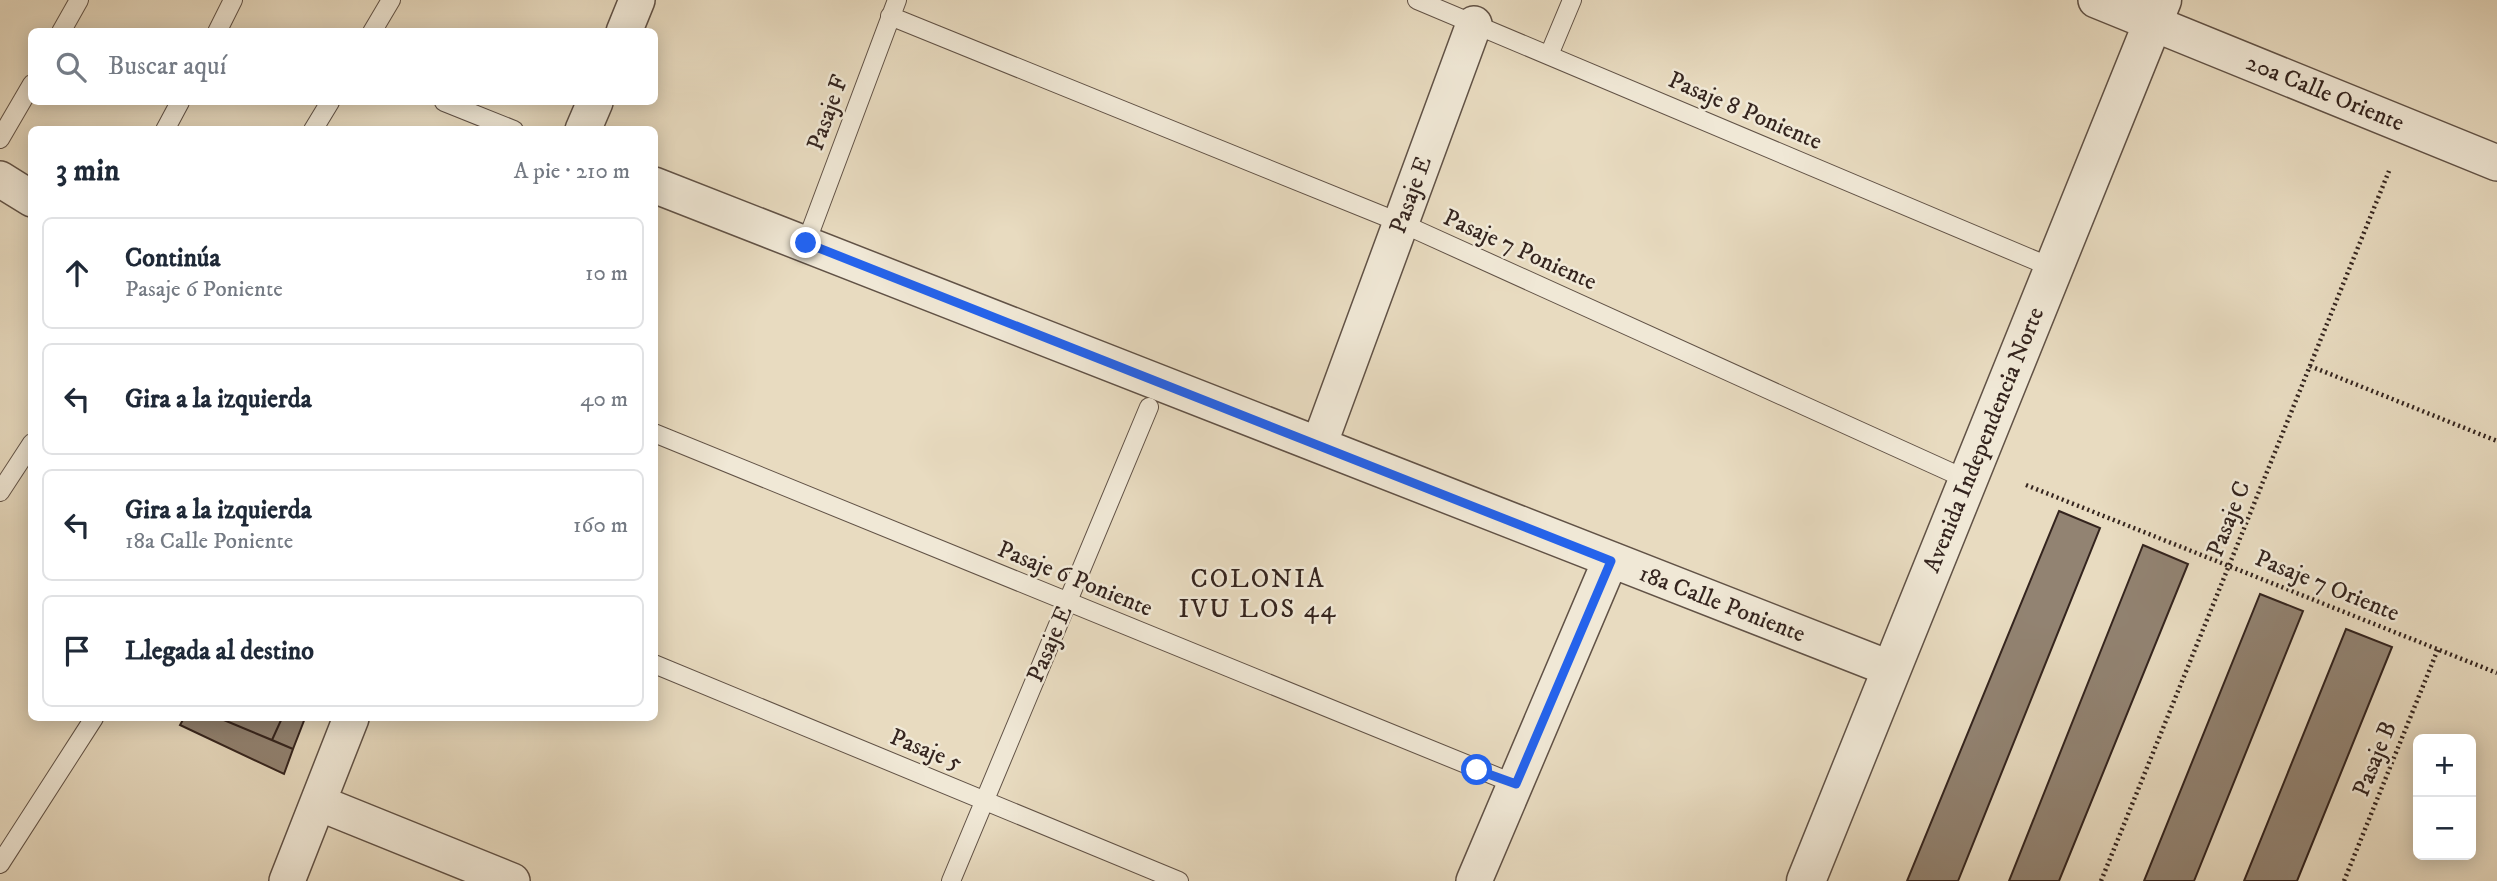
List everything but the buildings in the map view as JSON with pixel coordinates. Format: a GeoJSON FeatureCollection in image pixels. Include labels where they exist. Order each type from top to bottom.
{"type":"FeatureCollection","features":[{"type":"Feature","properties":{"kind":"street"},"geometry":{"type":"LineString","coordinates":[[626,28],[637,0]]}},
{"type":"Feature","properties":{"kind":"street","name":"20a Calle Oriente"},"geometry":{"type":"LineString","coordinates":[[2096,0],[2157,11],[2497,163]]}},
{"type":"Feature","properties":{"kind":"street","name":"Avenida Independencia Norte"},"geometry":{"type":"LineString","coordinates":[[1806,881],[2157,11]]}},
{"type":"Feature","properties":{"kind":"street","name":"Pasaje E"},"geometry":{"type":"LineString","coordinates":[[1320,445],[1474,24]]}},
{"type":"Feature","properties":{"kind":"street"},"geometry":{"type":"LineString","coordinates":[[585,126],[594,105]]}},
{"type":"Feature","properties":{"kind":"street"},"geometry":{"type":"LineString","coordinates":[[0,179],[28,196]]}},
{"type":"Feature","properties":{"kind":"street","name":"18a Calle Poniente"},"geometry":{"type":"LineString","coordinates":[[658,187],[1891,669]]}},
{"type":"Feature","properties":{"kind":"street"},"geometry":{"type":"LineString","coordinates":[[1474,881],[1611,561]]}},
{"type":"Feature","properties":{"kind":"street"},"geometry":{"type":"LineString","coordinates":[[288,881],[350,721]]}},
{"type":"Feature","properties":{"kind":"street"},"geometry":{"type":"LineString","coordinates":[[319,803],[512,881]]}},
{"type":"Feature","properties":{"kind":"lane"},"geometry":{"type":"LineString","coordinates":[[63,28],[79,0]]}},
{"type":"Feature","properties":{"kind":"lane"},"geometry":{"type":"LineString","coordinates":[[218,28],[233,0]]}},
{"type":"Feature","properties":{"kind":"lane"},"geometry":{"type":"LineString","coordinates":[[374,28],[391,0]]}},
{"type":"Feature","properties":{"kind":"lane","name":"Pasaje 8 Poniente"},"geometry":{"type":"LineString","coordinates":[[1417,0],[2053,268]]}},
{"type":"Feature","properties":{"kind":"lane"},"geometry":{"type":"LineString","coordinates":[[1549,55],[1572,0]]}},
{"type":"Feature","properties":{"kind":"lane","name":"Pasaje 7 Poniente"},"geometry":{"type":"LineString","coordinates":[[893,8],[1401,223],[1968,480]]}},
{"type":"Feature","properties":{"kind":"lane","name":"Pasaje F"},"geometry":{"type":"LineString","coordinates":[[806,243],[893,8]]}},
{"type":"Feature","properties":{"kind":"lane"},"geometry":{"type":"LineString","coordinates":[[0,139],[28,90]]}},
{"type":"Feature","properties":{"kind":"lane"},"geometry":{"type":"LineString","coordinates":[[167,126],[178,105]]}},
{"type":"Feature","properties":{"kind":"lane"},"geometry":{"type":"LineString","coordinates":[[315,126],[328,105]]}},
{"type":"Feature","properties":{"kind":"lane"},"geometry":{"type":"LineString","coordinates":[[452,105],[504,126]]}},
{"type":"Feature","properties":{"kind":"lane","name":"Pasaje E"},"geometry":{"type":"LineString","coordinates":[[951,881],[1149,407]]}},
{"type":"Feature","properties":{"kind":"lane","name":"Pasaje 6 Poniente"},"geometry":{"type":"LineString","coordinates":[[658,435],[1516,784]]}},
{"type":"Feature","properties":{"kind":"lane"},"geometry":{"type":"LineString","coordinates":[[0,492],[28,449]]}},
{"type":"Feature","properties":{"kind":"lane","name":"Pasaje 5"},"geometry":{"type":"LineString","coordinates":[[658,666],[1179,881]]}},
{"type":"Feature","properties":{"kind":"lane"},"geometry":{"type":"LineString","coordinates":[[0,864],[92,721]]}},
{"type":"Feature","properties":{"kind":"path","name":"Pasaje C"},"geometry":{"type":"LineString","coordinates":[[2101,881],[2389,171]]}},
{"type":"Feature","properties":{"kind":"path"},"geometry":{"type":"LineString","coordinates":[[2310,366],[2497,441]]}},
{"type":"Feature","properties":{"kind":"path","name":"Pasaje 7 Oriente"},"geometry":{"type":"LineString","coordinates":[[2026,485],[2497,673]]}},
{"type":"Feature","properties":{"kind":"path","name":"Pasaje B"},"geometry":{"type":"LineString","coordinates":[[2344,881],[2438,649]]}},
{"type":"Feature","properties":{"kind":"district","name":"COLONIA IVU LOS 44"},"geometry":{"type":"Point","coordinates":[1258,594]}},
{"type":"Feature","properties":{"kind":"route"},"geometry":{"type":"LineString","coordinates":[[806,243],[1611,561],[1516,784],[1477,770]]}}]}
